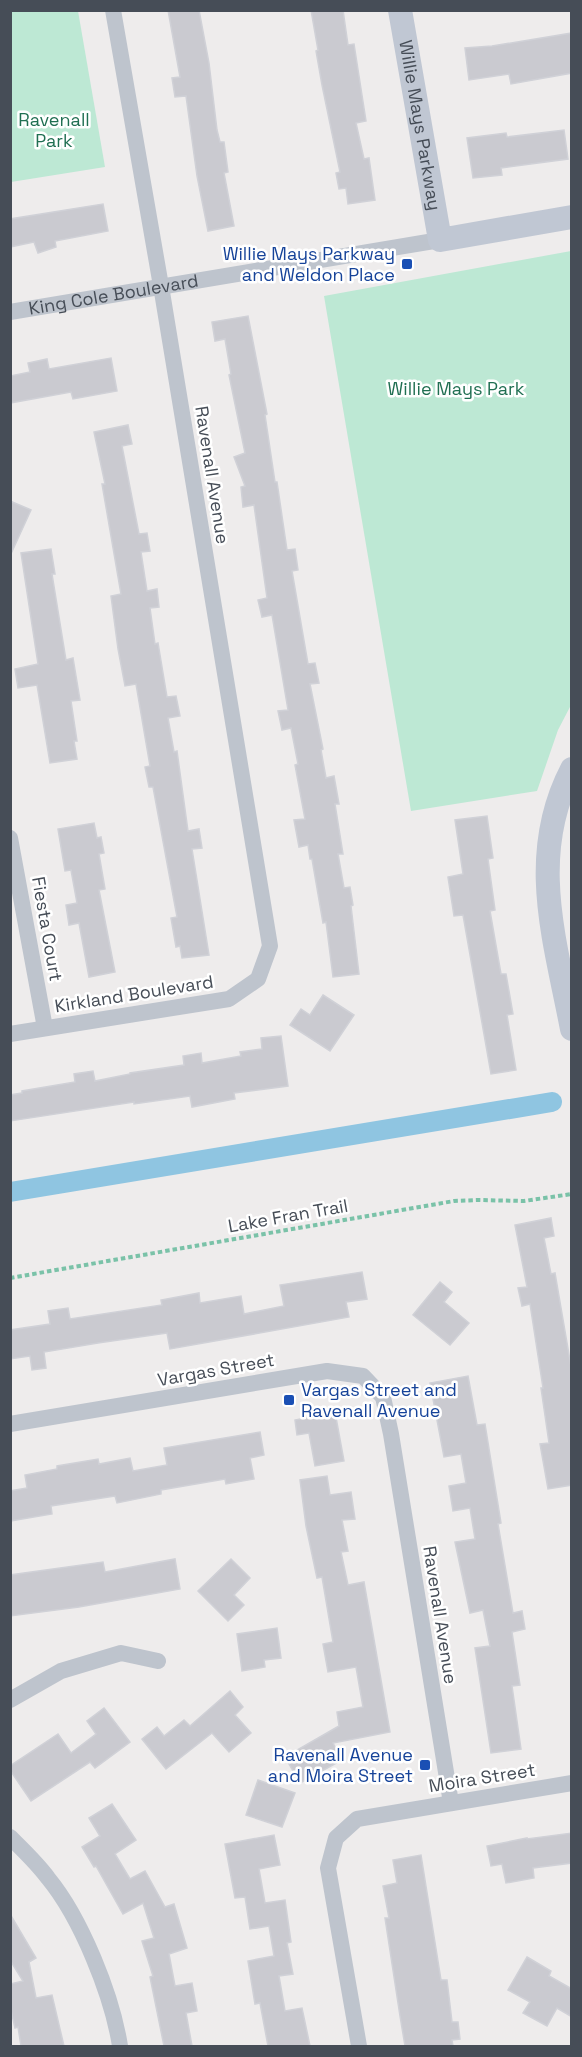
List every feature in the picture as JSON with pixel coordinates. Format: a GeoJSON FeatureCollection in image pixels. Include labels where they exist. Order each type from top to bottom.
{"type":"FeatureCollection","features":[{"type":"Feature","properties":{"kind":"street","name":"Ravenall Avenue"},"geometry":{"type":"LineString","coordinates":[[113,10],[270,946]]}},
{"type":"Feature","properties":{"kind":"street","name":"Willie Mays Parkway"},"geometry":{"type":"LineString","coordinates":[[400,10],[440,240]]}},
{"type":"Feature","properties":{"kind":"street","name":"King Cole Boulevard"},"geometry":{"type":"LineString","coordinates":[[10,312],[572,217]]}},
{"type":"Feature","properties":{"kind":"street"},"geometry":{"type":"LineString","coordinates":[[572,769],[553,816],[547,855],[547,889],[564,948],[572,1029]]}},
{"type":"Feature","properties":{"kind":"street","name":"Fiesta Court"},"geometry":{"type":"LineString","coordinates":[[10,838],[45,1028]]}},
{"type":"Feature","properties":{"kind":"street","name":"Kirkland Boulevard"},"geometry":{"type":"LineString","coordinates":[[10,1034],[230,999],[258,980],[270,946]]}},
{"type":"Feature","properties":{"kind":"street","name":"Vargas Street"},"geometry":{"type":"LineString","coordinates":[[10,1424],[327,1371],[363,1376],[383,1397],[391,1434]]}},
{"type":"Feature","properties":{"kind":"street","name":"Ravenall Avenue"},"geometry":{"type":"LineString","coordinates":[[391,1434],[451,1803]]}},
{"type":"Feature","properties":{"kind":"street"},"geometry":{"type":"LineString","coordinates":[[10,1700],[61,1671],[121,1653],[158,1661]]}},
{"type":"Feature","properties":{"kind":"street","name":"Moira Street"},"geometry":{"type":"LineString","coordinates":[[359,2046],[328,1868],[336,1838],[357,1819],[572,1783]]}},
{"type":"Feature","properties":{"kind":"street"},"geometry":{"type":"LineString","coordinates":[[10,1837],[49,1878],[75,1920],[106,1989],[120,2046]]}},
{"type":"Feature","properties":{"kind":"path","name":"Lake Fran Trail"},"geometry":{"type":"LineString","coordinates":[[10,1278],[454,1201],[524,1201],[572,1194]]}},
{"type":"Feature","properties":{"kind":"green space","name":"Ravenall Park"},"geometry":{"type":"Polygon","coordinates":[[[11,11],[78,11],[105,167],[11,182],[11,11]]]}},
{"type":"Feature","properties":{"kind":"green space","name":"Willie Mays Park"},"geometry":{"type":"Polygon","coordinates":[[[571,251],[571,705],[558,730],[537,791],[411,811],[324,296],[571,251]]]}},
{"type":"Feature","properties":{"kind":"building"},"geometry":{"type":"Polygon","coordinates":[[[168,10],[199,10],[209,63],[217,130],[220,142],[224,142],[228,172],[224,173],[234,226],[208,231],[197,176],[186,96],[175,97],[172,78],[180,77],[168,10]]]}},
{"type":"Feature","properties":{"kind":"building"},"geometry":{"type":"Polygon","coordinates":[[[311,10],[343,10],[348,45],[354,44],[366,121],[356,123],[364,159],[369,158],[375,200],[348,204],[346,188],[339,189],[336,173],[340,172],[322,85],[311,10]]]}},
{"type":"Feature","properties":{"kind":"building"},"geometry":{"type":"Polygon","coordinates":[[[572,33],[572,73],[511,84],[509,74],[469,80],[465,48],[572,33]]]}},
{"type":"Feature","properties":{"kind":"building"},"geometry":{"type":"Polygon","coordinates":[[[564,130],[568,159],[501,168],[502,175],[473,178],[467,138],[506,133],[507,137],[564,130]]]}},
{"type":"Feature","properties":{"kind":"building"},"geometry":{"type":"Polygon","coordinates":[[[103,204],[108,231],[55,241],[56,247],[38,253],[34,242],[10,247],[10,219],[103,204]]]}},
{"type":"Feature","properties":{"kind":"building"},"geometry":{"type":"Polygon","coordinates":[[[248,316],[267,414],[265,415],[287,550],[295,549],[298,570],[292,571],[308,664],[315,663],[319,683],[310,684],[323,749],[321,750],[326,778],[334,776],[339,804],[335,804],[343,854],[338,854],[344,888],[350,887],[359,974],[333,977],[326,922],[323,923],[312,859],[310,859],[308,845],[299,847],[294,820],[305,819],[295,765],[298,764],[291,728],[282,730],[278,711],[288,710],[272,615],[262,617],[258,600],[267,598],[254,505],[243,507],[241,487],[245,486],[234,457],[245,453],[229,375],[231,374],[225,339],[215,341],[212,322],[248,316]]]}},
{"type":"Feature","properties":{"kind":"building"},"geometry":{"type":"Polygon","coordinates":[[[111,358],[117,391],[73,399],[71,392],[10,403],[10,376],[30,372],[28,363],[47,359],[49,369],[111,358]]]}},
{"type":"Feature","properties":{"kind":"building"},"geometry":{"type":"Polygon","coordinates":[[[128,425],[132,444],[122,446],[139,534],[147,533],[150,551],[141,552],[147,591],[157,589],[159,607],[150,608],[155,644],[158,643],[167,697],[176,696],[180,716],[168,718],[174,752],[177,751],[188,831],[199,829],[202,848],[192,849],[209,955],[182,958],[180,946],[176,947],[171,918],[177,917],[153,787],[149,787],[145,767],[150,766],[136,684],[125,686],[118,649],[111,596],[121,594],[102,484],[105,484],[94,432],[128,425]]]}},
{"type":"Feature","properties":{"kind":"building"},"geometry":{"type":"Polygon","coordinates":[[[10,501],[31,510],[10,556],[10,501]]]}},
{"type":"Feature","properties":{"kind":"building"},"geometry":{"type":"Polygon","coordinates":[[[51,549],[55,574],[52,574],[66,660],[73,658],[80,700],[71,701],[77,741],[74,741],[77,759],[50,763],[37,685],[18,688],[15,669],[38,664],[21,553],[51,549]]]}},
{"type":"Feature","properties":{"kind":"building"},"geometry":{"type":"Polygon","coordinates":[[[487,816],[493,858],[488,859],[495,910],[490,911],[501,974],[506,974],[513,1014],[507,1015],[516,1070],[491,1074],[463,915],[454,916],[448,877],[463,874],[455,820],[487,816]]]}},
{"type":"Feature","properties":{"kind":"building"},"geometry":{"type":"Polygon","coordinates":[[[94,823],[97,838],[101,837],[104,853],[99,854],[105,889],[99,890],[115,972],[89,977],[79,923],[69,925],[66,905],[77,903],[71,870],[65,871],[58,829],[94,823]]]}},
{"type":"Feature","properties":{"kind":"building"},"geometry":{"type":"Polygon","coordinates":[[[323,995],[354,1015],[330,1051],[290,1025],[301,1009],[310,1015],[323,995]]]}},
{"type":"Feature","properties":{"kind":"building"},"geometry":{"type":"Polygon","coordinates":[[[281,1036],[288,1086],[234,1093],[235,1099],[192,1107],[190,1096],[10,1121],[10,1095],[75,1082],[74,1074],[93,1071],[95,1081],[184,1065],[183,1056],[201,1053],[202,1063],[241,1056],[240,1052],[262,1049],[261,1038],[281,1036]]]}},
{"type":"Feature","properties":{"kind":"building"},"geometry":{"type":"Polygon","coordinates":[[[551,1218],[554,1236],[544,1238],[551,1274],[555,1273],[572,1372],[572,1485],[548,1489],[540,1444],[549,1443],[541,1388],[543,1388],[530,1304],[522,1306],[518,1288],[527,1287],[515,1225],[551,1218]]]}},
{"type":"Feature","properties":{"kind":"building"},"geometry":{"type":"Polygon","coordinates":[[[362,1272],[367,1299],[346,1302],[349,1317],[170,1349],[167,1333],[44,1352],[46,1368],[32,1370],[30,1356],[10,1359],[10,1330],[50,1324],[48,1311],[68,1308],[70,1319],[162,1305],[161,1300],[199,1293],[200,1303],[241,1296],[244,1314],[284,1306],[280,1285],[362,1272]]]}},
{"type":"Feature","properties":{"kind":"building"},"geometry":{"type":"Polygon","coordinates":[[[440,1282],[452,1292],[444,1302],[469,1323],[450,1345],[413,1315],[440,1282]]]}},
{"type":"Feature","properties":{"kind":"building"},"geometry":{"type":"Polygon","coordinates":[[[468,1376],[477,1425],[485,1424],[513,1613],[522,1611],[525,1629],[512,1632],[520,1685],[512,1686],[521,1749],[491,1753],[475,1648],[490,1646],[483,1610],[470,1613],[455,1542],[475,1539],[470,1508],[453,1511],[449,1486],[466,1483],[461,1454],[444,1457],[430,1383],[468,1376]]]}},
{"type":"Feature","properties":{"kind":"building"},"geometry":{"type":"Polygon","coordinates":[[[335,1412],[344,1461],[315,1466],[309,1433],[297,1435],[295,1420],[335,1412]]]}},
{"type":"Feature","properties":{"kind":"building"},"geometry":{"type":"Polygon","coordinates":[[[260,1432],[264,1455],[250,1458],[254,1479],[226,1484],[225,1479],[161,1490],[161,1494],[117,1503],[115,1496],[51,1506],[52,1514],[10,1521],[10,1491],[27,1488],[25,1475],[57,1469],[57,1466],[98,1459],[99,1464],[130,1458],[133,1471],[167,1465],[164,1448],[260,1432]]]}},
{"type":"Feature","properties":{"kind":"building"},"geometry":{"type":"Polygon","coordinates":[[[327,1476],[330,1495],[351,1492],[355,1519],[342,1520],[348,1551],[341,1552],[348,1585],[364,1582],[390,1732],[333,1743],[342,1760],[300,1783],[285,1757],[339,1726],[337,1712],[363,1707],[356,1667],[328,1672],[323,1644],[333,1642],[322,1577],[317,1578],[306,1526],[300,1480],[327,1476]]]}},
{"type":"Feature","properties":{"kind":"building"},"geometry":{"type":"Polygon","coordinates":[[[175,1559],[180,1589],[79,1607],[10,1616],[10,1575],[103,1562],[105,1572],[175,1559]]]}},
{"type":"Feature","properties":{"kind":"building"},"geometry":{"type":"Polygon","coordinates":[[[231,1559],[250,1578],[234,1595],[244,1605],[228,1621],[198,1591],[231,1559]]]}},
{"type":"Feature","properties":{"kind":"building"},"geometry":{"type":"Polygon","coordinates":[[[277,1628],[281,1658],[264,1660],[265,1667],[242,1671],[237,1634],[277,1628]]]}},
{"type":"Feature","properties":{"kind":"building"},"geometry":{"type":"Polygon","coordinates":[[[230,1691],[243,1707],[235,1715],[251,1733],[229,1752],[212,1733],[166,1769],[142,1739],[157,1727],[164,1736],[184,1720],[190,1726],[230,1691]]]}},
{"type":"Feature","properties":{"kind":"building"},"geometry":{"type":"Polygon","coordinates":[[[104,1708],[130,1742],[95,1768],[90,1762],[31,1801],[10,1770],[10,1766],[58,1734],[71,1753],[96,1734],[87,1721],[104,1708]]]}},
{"type":"Feature","properties":{"kind":"building"},"geometry":{"type":"Polygon","coordinates":[[[258,1780],[295,1793],[282,1827],[246,1815],[258,1780]]]}},
{"type":"Feature","properties":{"kind":"building"},"geometry":{"type":"Polygon","coordinates":[[[112,1804],[136,1840],[115,1854],[130,1879],[145,1871],[165,1907],[174,1904],[187,1948],[169,1954],[175,1986],[192,1983],[197,2011],[186,2013],[192,2046],[164,2046],[150,1977],[153,1976],[142,1941],[154,1938],[143,1903],[123,1914],[96,1866],[94,1867],[82,1847],[100,1836],[89,1818],[112,1804]]]}},
{"type":"Feature","properties":{"kind":"building"},"geometry":{"type":"Polygon","coordinates":[[[572,1833],[572,1863],[533,1868],[534,1878],[506,1883],[502,1864],[491,1866],[487,1846],[527,1838],[572,1833]]]}},
{"type":"Feature","properties":{"kind":"building"},"geometry":{"type":"Polygon","coordinates":[[[274,1835],[280,1865],[259,1869],[265,1903],[285,1900],[291,1942],[287,1943],[293,1974],[279,1976],[285,2011],[302,2008],[310,2046],[268,2046],[260,2003],[255,2004],[248,1961],[274,1956],[269,1926],[250,1929],[245,1897],[235,1898],[225,1844],[274,1835]]]}},
{"type":"Feature","properties":{"kind":"building"},"geometry":{"type":"Polygon","coordinates":[[[421,1855],[441,1980],[447,1980],[452,2022],[458,2022],[460,2039],[452,2040],[453,2046],[405,2046],[385,1918],[389,1918],[383,1886],[397,1883],[393,1860],[421,1855]]]}},
{"type":"Feature","properties":{"kind":"building"},"geometry":{"type":"Polygon","coordinates":[[[10,1914],[36,1958],[29,1962],[36,1998],[52,1995],[64,2046],[21,2046],[18,2027],[15,2028],[10,2006],[10,1984],[23,1981],[10,1960],[10,1914]]]}},
{"type":"Feature","properties":{"kind":"building"},"geometry":{"type":"Polygon","coordinates":[[[527,1957],[551,1971],[549,1976],[572,1989],[572,2017],[557,2008],[547,2026],[523,2013],[530,2002],[508,1990],[527,1957]]]}},
{"type":"Feature","properties":{"kind":"waterway"},"geometry":{"type":"LineString","coordinates":[[10,1192],[552,1102]]}},
{"type":"Feature","properties":{"kind":"place","name":"Willie Mays Parkway and Weldon Place"},"geometry":{"type":"Point","coordinates":[407,264]}},
{"type":"Feature","properties":{"kind":"place","name":"Vargas Street and Ravenall Avenue"},"geometry":{"type":"Point","coordinates":[289,1400]}},
{"type":"Feature","properties":{"kind":"place","name":"Ravenall Avenue and Moira Street"},"geometry":{"type":"Point","coordinates":[425,1765]}}]}
